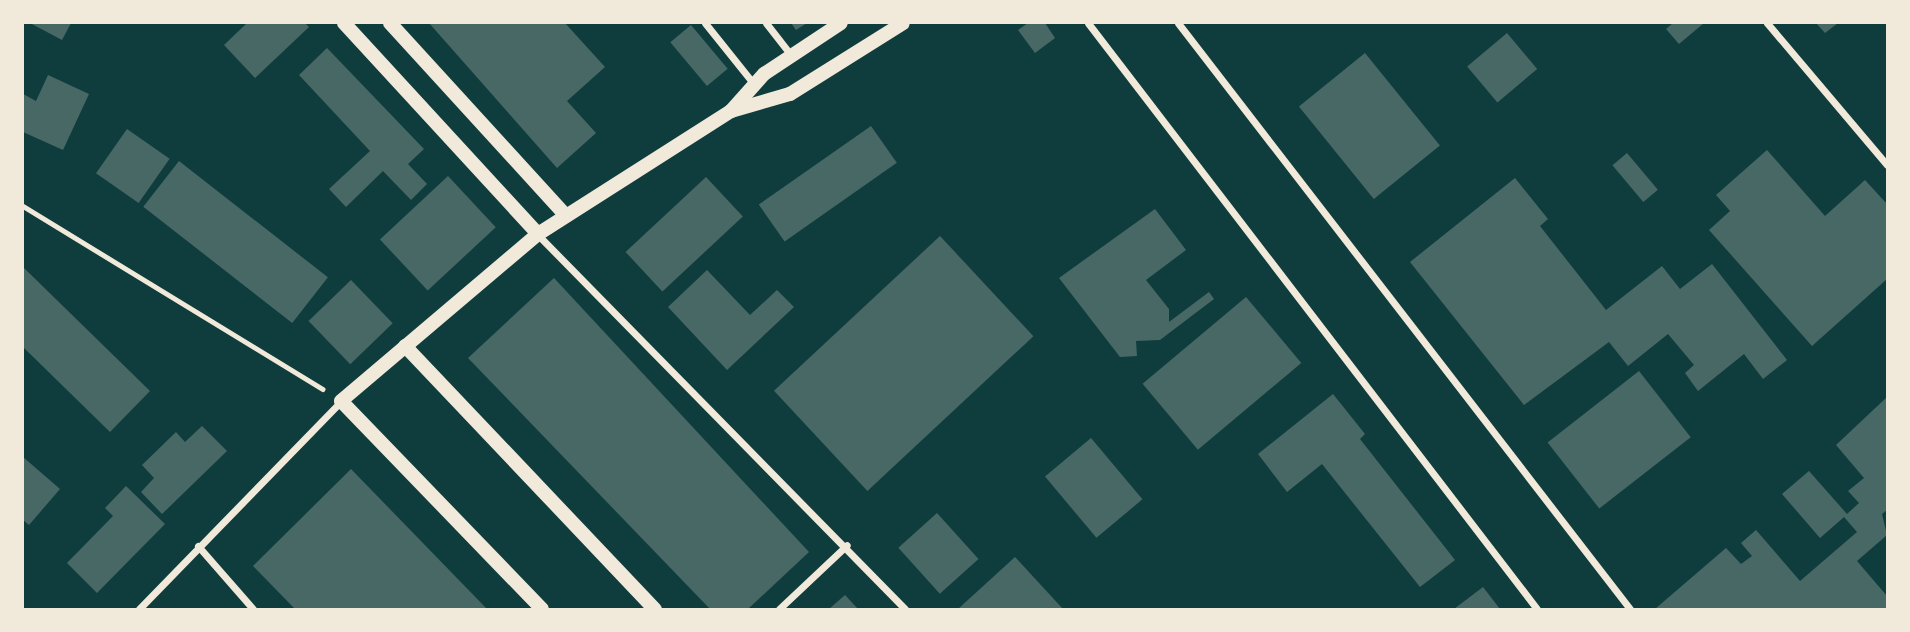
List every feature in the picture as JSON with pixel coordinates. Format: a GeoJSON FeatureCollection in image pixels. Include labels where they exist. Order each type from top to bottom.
{"type":"FeatureCollection","features":[{"type":"Feature","properties":{"kind":"main road"},"geometry":{"type":"LineString","coordinates":[[344,23],[538,234]]}},
{"type":"Feature","properties":{"kind":"main road"},"geometry":{"type":"LineString","coordinates":[[390,23],[566,216]]}},
{"type":"Feature","properties":{"kind":"main road"},"geometry":{"type":"LineString","coordinates":[[731,111],[753,83],[841,23]]}},
{"type":"Feature","properties":{"kind":"main road"},"geometry":{"type":"LineString","coordinates":[[542,609],[341,401],[538,234],[731,111],[790,94],[903,23]]}},
{"type":"Feature","properties":{"kind":"main road"},"geometry":{"type":"LineString","coordinates":[[405,346],[655,609]]}},
{"type":"Feature","properties":{"kind":"street"},"geometry":{"type":"LineString","coordinates":[[705,23],[753,83]]}},
{"type":"Feature","properties":{"kind":"street"},"geometry":{"type":"LineString","coordinates":[[766,23],[791,55]]}},
{"type":"Feature","properties":{"kind":"street"},"geometry":{"type":"LineString","coordinates":[[1087,23],[1538,609]]}},
{"type":"Feature","properties":{"kind":"street"},"geometry":{"type":"LineString","coordinates":[[1178,23],[1630,609]]}},
{"type":"Feature","properties":{"kind":"street"},"geometry":{"type":"LineString","coordinates":[[1767,23],[1887,165]]}},
{"type":"Feature","properties":{"kind":"street"},"geometry":{"type":"LineString","coordinates":[[538,234],[847,545],[905,609]]}},
{"type":"Feature","properties":{"kind":"street"},"geometry":{"type":"LineString","coordinates":[[139,609],[341,401]]}},
{"type":"Feature","properties":{"kind":"street"},"geometry":{"type":"LineString","coordinates":[[779,609],[847,545]]}},
{"type":"Feature","properties":{"kind":"street"},"geometry":{"type":"LineString","coordinates":[[198,546],[253,609]]}},
{"type":"Feature","properties":{"kind":"path"},"geometry":{"type":"LineString","coordinates":[[23,206],[341,401]]}},
{"type":"Feature","properties":{"kind":"building"},"geometry":{"type":"Polygon","coordinates":[[[30,23],[71,23],[62,40],[30,23]]]}},
{"type":"Feature","properties":{"kind":"building"},"geometry":{"type":"Polygon","coordinates":[[[247,23],[305,23],[309,27],[255,78],[224,45],[247,23]]]}},
{"type":"Feature","properties":{"kind":"building"},"geometry":{"type":"Polygon","coordinates":[[[429,23],[565,23],[605,67],[567,101],[596,133],[557,168],[429,23]]]}},
{"type":"Feature","properties":{"kind":"building"},"geometry":{"type":"Polygon","coordinates":[[[791,23],[807,23],[796,30],[791,23]]]}},
{"type":"Feature","properties":{"kind":"building"},"geometry":{"type":"Polygon","coordinates":[[[1028,23],[1045,23],[1055,38],[1035,53],[1018,30],[1028,23]]]}},
{"type":"Feature","properties":{"kind":"building"},"geometry":{"type":"Polygon","coordinates":[[[1673,23],[1704,23],[1679,44],[1666,29],[1673,23]]]}},
{"type":"Feature","properties":{"kind":"building"},"geometry":{"type":"Polygon","coordinates":[[[1816,23],[1838,23],[1825,33],[1816,23]]]}},
{"type":"Feature","properties":{"kind":"building"},"geometry":{"type":"Polygon","coordinates":[[[691,25],[728,69],[707,86],[670,42],[691,25]]]}},
{"type":"Feature","properties":{"kind":"building"},"geometry":{"type":"Polygon","coordinates":[[[1507,33],[1537,69],[1497,102],[1467,66],[1507,33]]]}},
{"type":"Feature","properties":{"kind":"building"},"geometry":{"type":"Polygon","coordinates":[[[327,48],[424,149],[408,164],[427,184],[411,200],[383,171],[346,207],[329,189],[370,151],[299,75],[327,48]]]}},
{"type":"Feature","properties":{"kind":"building"},"geometry":{"type":"Polygon","coordinates":[[[1365,53],[1440,145],[1374,199],[1299,106],[1365,53]]]}},
{"type":"Feature","properties":{"kind":"building"},"geometry":{"type":"Polygon","coordinates":[[[48,75],[89,94],[63,150],[23,132],[23,94],[36,101],[48,75]]]}},
{"type":"Feature","properties":{"kind":"building"},"geometry":{"type":"Polygon","coordinates":[[[871,126],[897,163],[785,241],[759,205],[871,126]]]}},
{"type":"Feature","properties":{"kind":"building"},"geometry":{"type":"Polygon","coordinates":[[[127,129],[170,159],[139,203],[96,173],[127,129]]]}},
{"type":"Feature","properties":{"kind":"building"},"geometry":{"type":"Polygon","coordinates":[[[1767,150],[1825,216],[1865,180],[1887,204],[1887,279],[1812,346],[1709,230],[1730,211],[1716,195],[1767,150]]]}},
{"type":"Feature","properties":{"kind":"building"},"geometry":{"type":"Polygon","coordinates":[[[1627,153],[1658,190],[1643,202],[1612,165],[1627,153]]]}},
{"type":"Feature","properties":{"kind":"building"},"geometry":{"type":"Polygon","coordinates":[[[179,161],[328,277],[292,323],[143,207],[179,161]]]}},
{"type":"Feature","properties":{"kind":"building"},"geometry":{"type":"Polygon","coordinates":[[[448,176],[496,227],[428,291],[380,239],[448,176]]]}},
{"type":"Feature","properties":{"kind":"building"},"geometry":{"type":"Polygon","coordinates":[[[706,177],[743,216],[662,292],[626,252],[706,177]]]}},
{"type":"Feature","properties":{"kind":"building"},"geometry":{"type":"Polygon","coordinates":[[[1515,178],[1548,219],[1540,226],[1606,310],[1662,266],[1680,289],[1712,264],[1787,360],[1763,379],[1744,354],[1698,391],[1685,373],[1694,365],[1668,334],[1628,366],[1609,342],[1524,405],[1410,262],[1515,178]]]}},
{"type":"Feature","properties":{"kind":"building"},"geometry":{"type":"Polygon","coordinates":[[[1155,209],[1186,250],[1146,280],[1169,309],[1169,322],[1209,292],[1214,299],[1160,340],[1136,341],[1137,356],[1120,357],[1059,278],[1155,209]]]}},
{"type":"Feature","properties":{"kind":"building"},"geometry":{"type":"Polygon","coordinates":[[[940,236],[1033,336],[867,491],[774,391],[940,236]]]}},
{"type":"Feature","properties":{"kind":"building"},"geometry":{"type":"Polygon","coordinates":[[[23,267],[150,391],[110,432],[23,347],[23,267]]]}},
{"type":"Feature","properties":{"kind":"building"},"geometry":{"type":"Polygon","coordinates":[[[707,270],[750,315],[777,290],[794,307],[727,370],[668,307],[707,270]]]}},
{"type":"Feature","properties":{"kind":"building"},"geometry":{"type":"Polygon","coordinates":[[[554,278],[809,552],[748,609],[710,609],[468,358],[554,278]]]}},
{"type":"Feature","properties":{"kind":"building"},"geometry":{"type":"Polygon","coordinates":[[[351,280],[393,323],[350,364],[309,321],[351,280]]]}},
{"type":"Feature","properties":{"kind":"building"},"geometry":{"type":"Polygon","coordinates":[[[1246,297],[1301,363],[1198,450],[1143,384],[1246,297]]]}},
{"type":"Feature","properties":{"kind":"building"},"geometry":{"type":"Polygon","coordinates":[[[1639,371],[1691,437],[1599,509],[1548,442],[1639,371]]]}},
{"type":"Feature","properties":{"kind":"building"},"geometry":{"type":"Polygon","coordinates":[[[1333,394],[1365,434],[1360,439],[1455,560],[1420,587],[1322,464],[1287,492],[1258,454],[1333,394]]]}},
{"type":"Feature","properties":{"kind":"building"},"geometry":{"type":"Polygon","coordinates":[[[1887,397],[1887,510],[1882,514],[1887,535],[1857,561],[1887,596],[1887,609],[1655,609],[1726,548],[1741,564],[1752,556],[1741,543],[1756,530],[1800,581],[1857,532],[1844,517],[1820,538],[1782,494],[1809,471],[1847,514],[1859,503],[1848,491],[1864,478],[1836,445],[1887,397]]]}},
{"type":"Feature","properties":{"kind":"building"},"geometry":{"type":"Polygon","coordinates":[[[202,426],[227,451],[162,514],[141,492],[154,478],[142,465],[176,432],[185,442],[202,426]]]}},
{"type":"Feature","properties":{"kind":"building"},"geometry":{"type":"Polygon","coordinates":[[[1091,438],[1142,499],[1096,538],[1045,477],[1091,438]]]}},
{"type":"Feature","properties":{"kind":"building"},"geometry":{"type":"Polygon","coordinates":[[[23,457],[60,489],[29,525],[23,520],[23,457]]]}},
{"type":"Feature","properties":{"kind":"building"},"geometry":{"type":"Polygon","coordinates":[[[351,469],[487,609],[295,609],[253,566],[351,469]]]}},
{"type":"Feature","properties":{"kind":"building"},"geometry":{"type":"Polygon","coordinates":[[[126,486],[165,524],[97,593],[67,563],[113,516],[105,508],[126,486]]]}},
{"type":"Feature","properties":{"kind":"building"},"geometry":{"type":"Polygon","coordinates":[[[937,513],[978,559],[940,594],[898,548],[937,513]]]}},
{"type":"Feature","properties":{"kind":"building"},"geometry":{"type":"Polygon","coordinates":[[[1015,557],[1063,609],[958,609],[1015,557]]]}},
{"type":"Feature","properties":{"kind":"building"},"geometry":{"type":"Polygon","coordinates":[[[1483,587],[1500,609],[1454,609],[1483,587]]]}},
{"type":"Feature","properties":{"kind":"building"},"geometry":{"type":"Polygon","coordinates":[[[845,595],[858,609],[829,609],[845,595]]]}}]}
